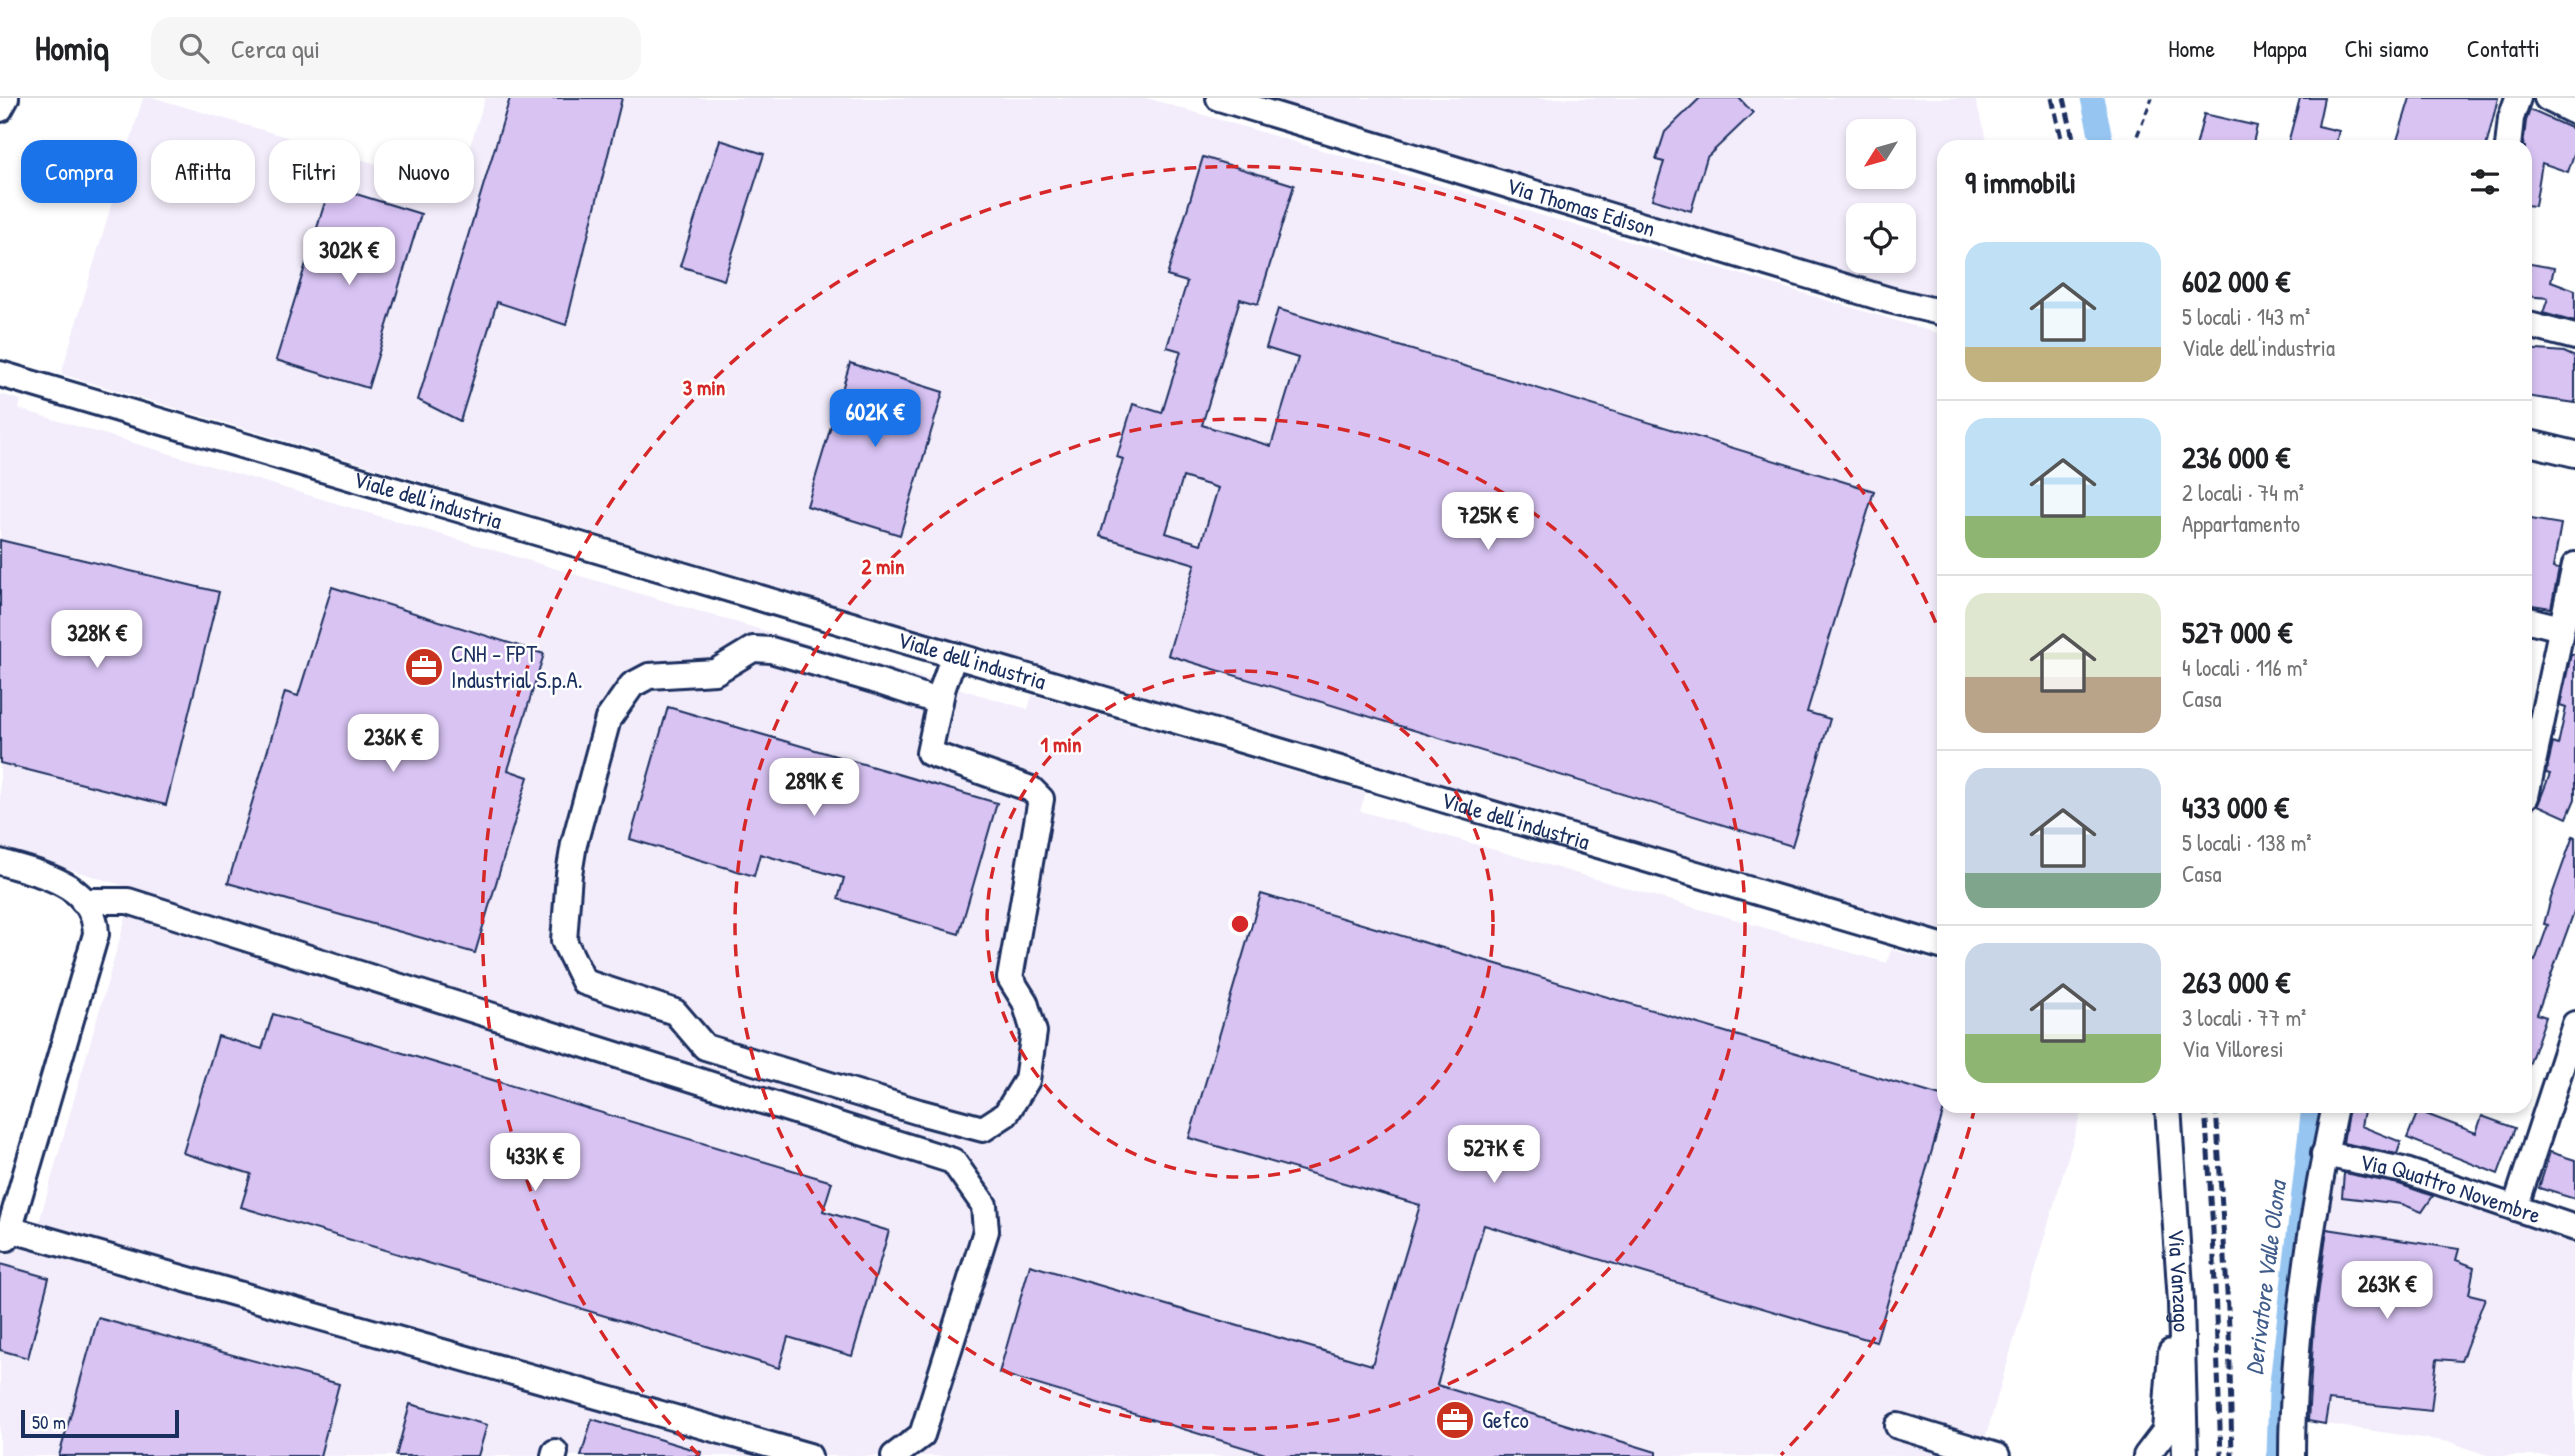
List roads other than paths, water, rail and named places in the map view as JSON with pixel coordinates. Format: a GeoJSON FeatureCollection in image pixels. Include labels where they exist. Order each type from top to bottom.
{"type":"FeatureCollection","features":[{"type":"Feature","properties":{"kind":"street"},"geometry":{"type":"LineString","coordinates":[[0,109],[6,98]]}},
{"type":"Feature","properties":{"kind":"street","name":"Via Thomas Edison"},"geometry":{"type":"LineString","coordinates":[[1219,98],[1889,300],[1937,311]]}},
{"type":"Feature","properties":{"kind":"street"},"geometry":{"type":"LineString","coordinates":[[2509,140],[2511,118],[2518,98]]}},
{"type":"Feature","properties":{"kind":"street"},"geometry":{"type":"LineString","coordinates":[[2547,98],[2575,113]]}},
{"type":"Feature","properties":{"kind":"street"},"geometry":{"type":"LineString","coordinates":[[2532,326],[2575,337]]}},
{"type":"Feature","properties":{"kind":"street","name":"Viale dell'industria"},"geometry":{"type":"LineString","coordinates":[[0,374],[1937,945]]}},
{"type":"Feature","properties":{"kind":"street"},"geometry":{"type":"LineString","coordinates":[[2532,444],[2575,454]]}},
{"type":"Feature","properties":{"kind":"street"},"geometry":{"type":"LineString","coordinates":[[2532,767],[2575,565]]}},
{"type":"Feature","properties":{"kind":"street"},"geometry":{"type":"LineString","coordinates":[[2532,621],[2561,628]]}},
{"type":"Feature","properties":{"kind":"street"},"geometry":{"type":"LineString","coordinates":[[940,702],[771,650],[753,649],[715,672],[649,676],[632,685],[608,719],[574,844],[569,874],[564,941],[584,982],[675,1012],[705,1047],[983,1129],[1006,1114],[1027,1080],[1034,1032],[1025,1002],[1010,978],[1041,799],[1031,789],[929,753],[954,655]]}},
{"type":"Feature","properties":{"kind":"street"},"geometry":{"type":"LineString","coordinates":[[0,862],[59,879],[74,890],[96,923],[96,934],[8,1233],[809,1456]]}},
{"type":"Feature","properties":{"kind":"street"},"geometry":{"type":"LineString","coordinates":[[83,901],[128,901],[953,1161],[984,1206],[986,1231],[922,1435],[894,1456]]}},
{"type":"Feature","properties":{"kind":"street"},"geometry":{"type":"LineString","coordinates":[[2515,1208],[2575,1024]]}},
{"type":"Feature","properties":{"kind":"street","name":"Via Vanzago"},"geometry":{"type":"LineString","coordinates":[[2168,1113],[2181,1303],[2185,1456]]}},
{"type":"Feature","properties":{"kind":"street"},"geometry":{"type":"LineString","coordinates":[[2292,1456],[2292,1400],[2314,1208],[2333,1113]]}},
{"type":"Feature","properties":{"kind":"street","name":"Via Quattro Novembre"},"geometry":{"type":"LineString","coordinates":[[2324,1154],[2403,1170],[2575,1228]]}},
{"type":"Feature","properties":{"kind":"street"},"geometry":{"type":"LineString","coordinates":[[2146,1456],[2165,1432],[2168,1365],[2181,1303]]}},
{"type":"Feature","properties":{"kind":"street"},"geometry":{"type":"LineString","coordinates":[[1898,1426],[1997,1456]]}},
{"type":"Feature","properties":{"kind":"waterway","name":"Derivatore Valle Olona"},"geometry":{"type":"LineString","coordinates":[[2092,98],[2101,140]]}},
{"type":"Feature","properties":{"kind":"waterway","name":"Derivatore Valle Olona"},"geometry":{"type":"LineString","coordinates":[[2278,1456],[2280,1392],[2312,1113]]}},
{"type":"Feature","properties":{"kind":"railway"},"geometry":{"type":"LineString","coordinates":[[2052,98],[2061,140]]}},
{"type":"Feature","properties":{"kind":"railway"},"geometry":{"type":"LineString","coordinates":[[2064,98],[2073,140]]}},
{"type":"Feature","properties":{"kind":"railway"},"geometry":{"type":"LineString","coordinates":[[2205,1113],[2213,1230],[2221,1456]]}},
{"type":"Feature","properties":{"kind":"railway"},"geometry":{"type":"LineString","coordinates":[[2216,1113],[2229,1326],[2232,1456]]}},
{"type":"Feature","properties":{"kind":"place","name":"CNH - FPT Industrial S.p.A."},"geometry":{"type":"Point","coordinates":[424,667]}},
{"type":"Feature","properties":{"kind":"place","name":"Gefco"},"geometry":{"type":"Point","coordinates":[1455,1420]}}]}
